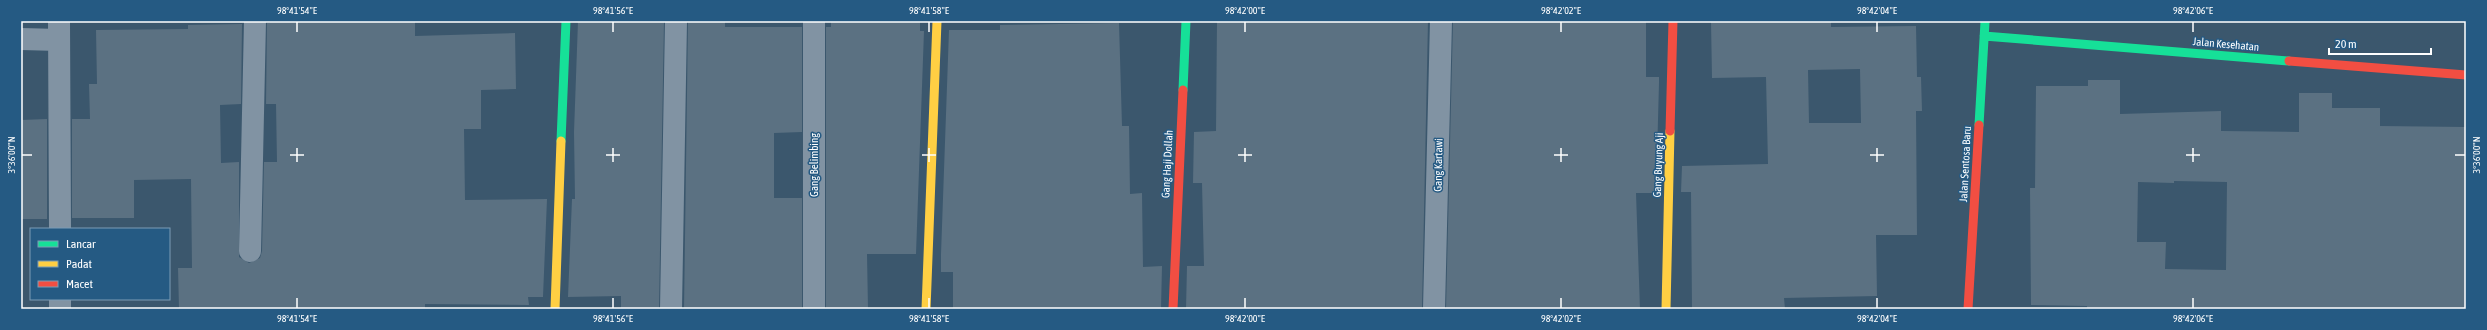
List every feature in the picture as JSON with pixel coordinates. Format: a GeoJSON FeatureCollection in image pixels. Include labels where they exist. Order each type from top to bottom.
{"type":"FeatureCollection","features":[{"type":"Feature","properties":{"kind":"street"},"geometry":{"type":"LineString","coordinates":[[250,250],[255,21]]}},
{"type":"Feature","properties":{"kind":"street"},"geometry":{"type":"LineString","coordinates":[[555,309],[566,21]]}},
{"type":"Feature","properties":{"kind":"street"},"geometry":{"type":"LineString","coordinates":[[671,309],[676,21]]}},
{"type":"Feature","properties":{"kind":"street","name":"Gang Belimbing"},"geometry":{"type":"LineString","coordinates":[[814,21],[814,309]]}},
{"type":"Feature","properties":{"kind":"street"},"geometry":{"type":"LineString","coordinates":[[926,309],[937,21]]}},
{"type":"Feature","properties":{"kind":"street","name":"Gang Haji Dollah"},"geometry":{"type":"LineString","coordinates":[[1173,309],[1186,21]]}},
{"type":"Feature","properties":{"kind":"street","name":"Gang Kartawi"},"geometry":{"type":"LineString","coordinates":[[1434,309],[1441,21]]}},
{"type":"Feature","properties":{"kind":"street","name":"Gang Buyung Aji"},"geometry":{"type":"LineString","coordinates":[[1666,309],[1674,21]]}},
{"type":"Feature","properties":{"kind":"street","name":"Jalan Sentosa Baru"},"geometry":{"type":"LineString","coordinates":[[1968,309],[1985,21]]}},
{"type":"Feature","properties":{"kind":"street"},"geometry":{"type":"LineString","coordinates":[[21,39],[59,30],[60,228]]}},
{"type":"Feature","properties":{"kind":"street","name":"Jalan Kesehatan"},"geometry":{"type":"LineString","coordinates":[[1984,36],[2466,76]]}},
{"type":"Feature","properties":{"kind":"building"},"geometry":{"type":"Polygon","coordinates":[[[270,21],[415,21],[415,36],[515,33],[516,89],[481,90],[481,129],[464,129],[465,200],[547,199],[543,297],[528,297],[529,305],[425,304],[425,309],[179,309],[178,268],[192,268],[191,179],[134,180],[134,218],[72,218],[72,119],[90,119],[89,84],[97,84],[96,30],[188,29],[188,25],[242,24],[241,104],[220,105],[221,163],[239,162],[239,257],[249,263],[260,258],[262,251],[264,162],[277,162],[276,104],[266,104],[267,23],[270,23],[270,21]]]}},
{"type":"Feature","properties":{"kind":"building"},"geometry":{"type":"Polygon","coordinates":[[[578,21],[664,21],[659,309],[621,309],[621,296],[568,297],[572,199],[575,199],[574,132],[578,21]]]}},
{"type":"Feature","properties":{"kind":"building"},"geometry":{"type":"Polygon","coordinates":[[[688,21],[725,21],[725,27],[802,27],[802,132],[774,133],[774,198],[802,198],[802,309],[684,309],[688,21]]]}},
{"type":"Feature","properties":{"kind":"building"},"geometry":{"type":"Polygon","coordinates":[[[831,21],[920,21],[920,31],[924,31],[916,254],[867,254],[868,309],[826,309],[826,27],[831,27],[831,21]]]}},
{"type":"Feature","properties":{"kind":"building"},"geometry":{"type":"Polygon","coordinates":[[[1217,21],[1428,21],[1422,309],[1186,309],[1187,266],[1204,266],[1202,183],[1193,183],[1194,132],[1216,131],[1217,21]]]}},
{"type":"Feature","properties":{"kind":"building"},"geometry":{"type":"Polygon","coordinates":[[[1453,21],[1646,21],[1646,77],[1659,77],[1659,83],[1656,193],[1636,193],[1640,309],[1446,309],[1453,21]]]}},
{"type":"Feature","properties":{"kind":"building"},"geometry":{"type":"Polygon","coordinates":[[[1711,21],[1831,21],[1831,27],[1916,26],[1917,77],[1921,77],[1922,111],[1916,111],[1917,235],[1876,235],[1877,296],[1784,298],[1785,309],[1692,309],[1691,192],[1681,192],[1682,166],[1768,164],[1766,77],[1712,78],[1711,21]],[[1860,69],[1808,70],[1809,123],[1861,123],[1860,69]]]}},
{"type":"Feature","properties":{"kind":"building"},"geometry":{"type":"Polygon","coordinates":[[[1119,23],[1122,126],[1129,126],[1130,194],[1142,193],[1143,267],[1162,266],[1161,309],[953,309],[953,272],[941,272],[949,30],[1000,30],[1000,25],[1119,23]]]}},
{"type":"Feature","properties":{"kind":"building"},"geometry":{"type":"Polygon","coordinates":[[[2088,80],[2120,80],[2120,114],[2221,111],[2221,131],[2299,132],[2299,93],[2332,93],[2332,108],[2380,108],[2380,126],[2466,127],[2466,309],[2087,309],[2087,306],[2031,305],[2030,188],[2035,188],[2036,86],[2088,86],[2088,80]],[[2138,182],[2137,242],[2166,242],[2165,269],[2226,270],[2227,182],[2138,182]]]}},
{"type":"Feature","properties":{"kind":"building"},"geometry":{"type":"Polygon","coordinates":[[[47,119],[47,219],[21,219],[21,120],[47,119]]]}},
{"type":"Feature","properties":{"kind":"traffic: fast"},"geometry":{"type":"LineString","coordinates":[[561,141],[566,21]]}},
{"type":"Feature","properties":{"kind":"traffic: fast"},"geometry":{"type":"LineString","coordinates":[[1183,90],[1186,21]]}},
{"type":"Feature","properties":{"kind":"traffic: fast"},"geometry":{"type":"LineString","coordinates":[[1979,125],[1985,22]]}},
{"type":"Feature","properties":{"kind":"traffic: fast"},"geometry":{"type":"LineString","coordinates":[[1984,36],[2289,61]]}},
{"type":"Feature","properties":{"kind":"traffic: slow"},"geometry":{"type":"LineString","coordinates":[[926,309],[937,21]]}},
{"type":"Feature","properties":{"kind":"traffic: slow"},"geometry":{"type":"LineString","coordinates":[[1666,309],[1670,131]]}},
{"type":"Feature","properties":{"kind":"traffic: slow"},"geometry":{"type":"LineString","coordinates":[[555,309],[561,141]]}},
{"type":"Feature","properties":{"kind":"traffic: jam"},"geometry":{"type":"LineString","coordinates":[[1670,131],[1673,21]]}},
{"type":"Feature","properties":{"kind":"traffic: jam"},"geometry":{"type":"LineString","coordinates":[[2289,61],[2466,75]]}},
{"type":"Feature","properties":{"kind":"traffic: jam"},"geometry":{"type":"LineString","coordinates":[[1173,309],[1183,90]]}},
{"type":"Feature","properties":{"kind":"traffic: jam"},"geometry":{"type":"LineString","coordinates":[[1968,309],[1979,125]]}}]}
